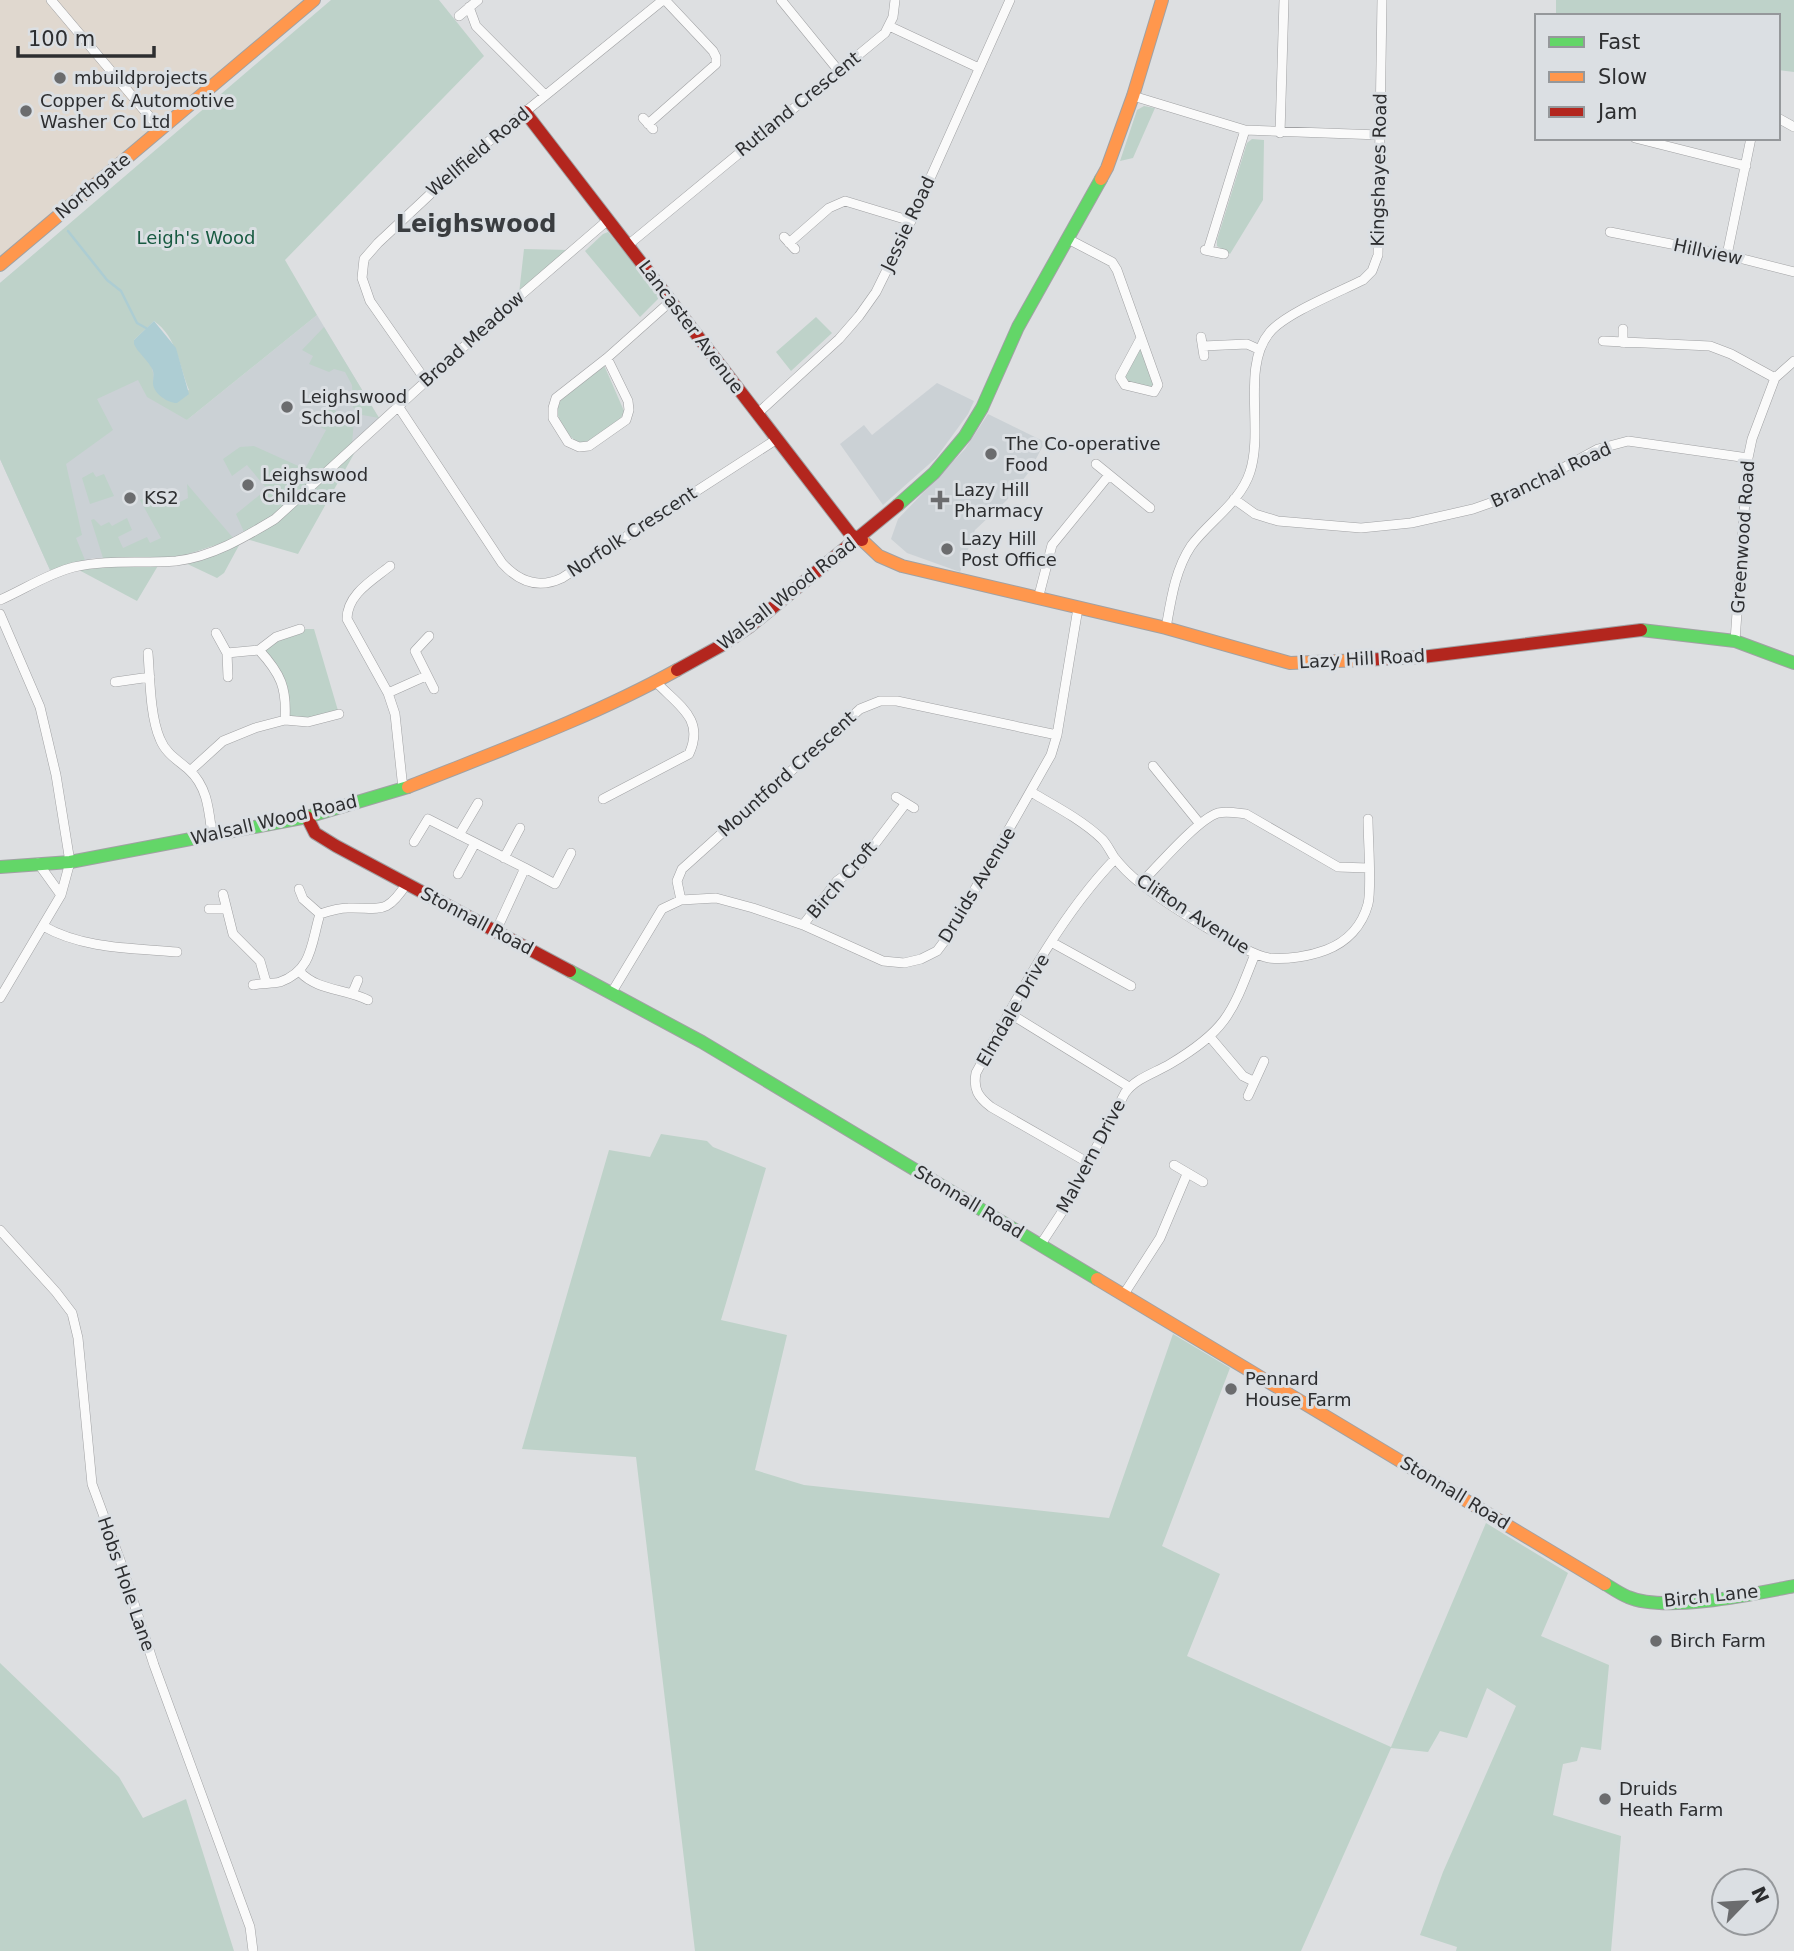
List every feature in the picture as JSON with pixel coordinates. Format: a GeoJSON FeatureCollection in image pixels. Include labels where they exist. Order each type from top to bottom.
{"type":"FeatureCollection","features":[{"type":"Feature","properties":{"kind":"street"},"geometry":{"type":"LineString","coordinates":[[51,0],[160,129]]}},
{"type":"Feature","properties":{"kind":"street","name":"Northgate"},"geometry":{"type":"LineString","coordinates":[[0,265],[314,0]]}},
{"type":"Feature","properties":{"kind":"street"},"geometry":{"type":"LineString","coordinates":[[458,16],[478,0]]}},
{"type":"Feature","properties":{"kind":"street"},"geometry":{"type":"LineString","coordinates":[[648,123],[716,64],[713,51],[664,0]]}},
{"type":"Feature","properties":{"kind":"street","name":"Wellfield Road"},"geometry":{"type":"LineString","coordinates":[[426,382],[370,301],[362,278],[364,259],[441,183],[664,0]]}},
{"type":"Feature","properties":{"kind":"street"},"geometry":{"type":"LineString","coordinates":[[780,0],[838,70]]}},
{"type":"Feature","properties":{"kind":"street"},"geometry":{"type":"LineString","coordinates":[[895,0],[889,26],[979,68]]}},
{"type":"Feature","properties":{"kind":"street","name":"Jessie Road"},"geometry":{"type":"LineString","coordinates":[[757,414],[839,339],[876,292],[911,221],[1010,0]]}},
{"type":"Feature","properties":{"kind":"street","name":"Walsall Wood Road"},"geometry":{"type":"LineString","coordinates":[[0,867],[70,862],[307,817],[403,789],[558,727],[656,682],[724,644],[860,538],[934,473],[965,436],[982,408],[1018,327],[1107,168],[1133,96],[1162,0]]}},
{"type":"Feature","properties":{"kind":"street"},"geometry":{"type":"LineString","coordinates":[[1280,133],[1284,0]]}},
{"type":"Feature","properties":{"kind":"street","name":"Kingshayes Road"},"geometry":{"type":"LineString","coordinates":[[1258,349],[1271,331],[1289,318],[1363,280],[1372,271],[1378,255],[1381,0]]}},
{"type":"Feature","properties":{"kind":"street"},"geometry":{"type":"LineString","coordinates":[[468,8],[476,26],[545,95]]}},
{"type":"Feature","properties":{"kind":"street","name":"Rutland Crescent"},"geometry":{"type":"LineString","coordinates":[[628,245],[885,33],[889,26]]}},
{"type":"Feature","properties":{"kind":"street"},"geometry":{"type":"LineString","coordinates":[[1133,96],[1245,130],[1380,135]]}},
{"type":"Feature","properties":{"kind":"street","name":"Lancaster Avenue"},"geometry":{"type":"LineString","coordinates":[[525,112],[851,535],[860,538]]}},
{"type":"Feature","properties":{"kind":"street"},"geometry":{"type":"LineString","coordinates":[[1224,254],[1205,250],[1245,130]]}},
{"type":"Feature","properties":{"kind":"street"},"geometry":{"type":"LineString","coordinates":[[1654,140],[1746,166]]}},
{"type":"Feature","properties":{"kind":"street"},"geometry":{"type":"LineString","coordinates":[[1727,255],[1751,140]]}},
{"type":"Feature","properties":{"kind":"street"},"geometry":{"type":"LineString","coordinates":[[789,243],[829,208],[845,201],[911,221]]}},
{"type":"Feature","properties":{"kind":"street","name":"Broad Meadow"},"geometry":{"type":"LineString","coordinates":[[0,600],[69,568],[96,562],[178,561],[208,553],[243,538],[275,519],[608,219]]}},
{"type":"Feature","properties":{"kind":"street","name":"Hillview"},"geometry":{"type":"LineString","coordinates":[[1610,232],[1620,239],[1727,255],[1794,272]]}},
{"type":"Feature","properties":{"kind":"street"},"geometry":{"type":"LineString","coordinates":[[1068,239],[1115,265],[1158,385],[1154,392],[1125,385],[1120,377],[1141,338]]}},
{"type":"Feature","properties":{"kind":"street"},"geometry":{"type":"LineString","coordinates":[[607,358],[628,401],[626,420],[589,446],[579,447],[568,442],[553,418],[556,398],[607,358],[671,301]]}},
{"type":"Feature","properties":{"kind":"street"},"geometry":{"type":"LineString","coordinates":[[1623,329],[1623,344]]}},
{"type":"Feature","properties":{"kind":"street"},"geometry":{"type":"LineString","coordinates":[[1603,341],[1623,344],[1669,342],[1710,345],[1775,378]]}},
{"type":"Feature","properties":{"kind":"street"},"geometry":{"type":"LineString","coordinates":[[1166,628],[1172,594],[1180,568],[1191,546],[1234,499],[1249,475],[1256,452],[1255,387],[1258,349],[1247,344],[1202,346]]}},
{"type":"Feature","properties":{"kind":"street","name":"Greenwood Road"},"geometry":{"type":"LineString","coordinates":[[1735,641],[1748,457],[1775,378],[1794,361]]}},
{"type":"Feature","properties":{"kind":"street","name":"Norfolk Crescent"},"geometry":{"type":"LineString","coordinates":[[398,406],[502,563],[511,573],[532,583],[554,582],[562,578],[776,439]]}},
{"type":"Feature","properties":{"kind":"street","name":"Branchal Road"},"geometry":{"type":"LineString","coordinates":[[1234,499],[1255,514],[1278,521],[1361,528],[1410,523],[1474,509],[1513,495],[1598,449],[1628,441],[1748,457]]}},
{"type":"Feature","properties":{"kind":"street"},"geometry":{"type":"LineString","coordinates":[[1096,464],[1150,508]]}},
{"type":"Feature","properties":{"kind":"street"},"geometry":{"type":"LineString","coordinates":[[1038,599],[1052,545],[1109,475]]}},
{"type":"Feature","properties":{"kind":"street","name":"Lazy Hill Road"},"geometry":{"type":"LineString","coordinates":[[860,538],[879,556],[902,566],[1166,628],[1290,663],[1422,657],[1637,630],[1735,641],[1794,663]]}},
{"type":"Feature","properties":{"kind":"street"},"geometry":{"type":"LineString","coordinates":[[390,566],[356,594],[347,608],[347,619],[387,693],[395,714],[403,789]]}},
{"type":"Feature","properties":{"kind":"street","name":"Druids Avenue"},"geometry":{"type":"LineString","coordinates":[[681,900],[716,898],[803,925],[883,961],[904,963],[937,951],[1051,755],[1057,735],[1078,608]]}},
{"type":"Feature","properties":{"kind":"street"},"geometry":{"type":"LineString","coordinates":[[0,614],[40,707],[56,775],[70,862],[61,895],[0,998]]}},
{"type":"Feature","properties":{"kind":"street"},"geometry":{"type":"LineString","coordinates":[[227,653],[259,650],[276,637],[300,629]]}},
{"type":"Feature","properties":{"kind":"street"},"geometry":{"type":"LineString","coordinates":[[216,633],[227,653],[228,677]]}},
{"type":"Feature","properties":{"kind":"street"},"geometry":{"type":"LineString","coordinates":[[429,636],[415,651],[434,689]]}},
{"type":"Feature","properties":{"kind":"street"},"geometry":{"type":"LineString","coordinates":[[259,650],[281,679],[286,698],[285,720]]}},
{"type":"Feature","properties":{"kind":"street"},"geometry":{"type":"LineString","coordinates":[[148,653],[160,741],[173,759],[190,771],[206,793],[212,835]]}},
{"type":"Feature","properties":{"kind":"street"},"geometry":{"type":"LineString","coordinates":[[387,693],[426,676]]}},
{"type":"Feature","properties":{"kind":"street"},"geometry":{"type":"LineString","coordinates":[[115,682],[150,677]]}},
{"type":"Feature","properties":{"kind":"street"},"geometry":{"type":"LineString","coordinates":[[603,799],[689,754],[696,739],[694,722],[656,682]]}},
{"type":"Feature","properties":{"kind":"street","name":"Mountford Crescent"},"geometry":{"type":"LineString","coordinates":[[681,900],[677,880],[682,869],[860,709],[880,701],[897,701],[1057,735]]}},
{"type":"Feature","properties":{"kind":"street"},"geometry":{"type":"LineString","coordinates":[[190,771],[223,741],[255,728],[285,720],[308,722],[338,714]]}},
{"type":"Feature","properties":{"kind":"street"},"geometry":{"type":"LineString","coordinates":[[1152,767],[1200,824]]}},
{"type":"Feature","properties":{"kind":"street"},"geometry":{"type":"LineString","coordinates":[[620,789],[627,800]]}},
{"type":"Feature","properties":{"kind":"street","name":"Clifton Avenue"},"geometry":{"type":"LineString","coordinates":[[1031,792],[1084,825],[1103,841],[1115,859],[1141,883],[1198,921],[1255,954],[1282,959],[1336,946],[1350,936],[1362,920],[1369,902],[1368,819]]}},
{"type":"Feature","properties":{"kind":"street","name":"Birch Croft"},"geometry":{"type":"LineString","coordinates":[[803,925],[837,881],[859,865],[910,805],[897,797]]}},
{"type":"Feature","properties":{"kind":"street"},"geometry":{"type":"LineString","coordinates":[[459,835],[478,803]]}},
{"type":"Feature","properties":{"kind":"street"},"geometry":{"type":"LineString","coordinates":[[1141,883],[1200,824],[1217,813],[1231,812],[1246,814],[1338,867],[1368,868]]}},
{"type":"Feature","properties":{"kind":"street","name":"Stonnall Road"},"geometry":{"type":"LineString","coordinates":[[307,817],[315,834],[702,1042],[1629,1598]]}},
{"type":"Feature","properties":{"kind":"street"},"geometry":{"type":"LineString","coordinates":[[414,842],[428,819],[555,884],[570,853]]}},
{"type":"Feature","properties":{"kind":"street"},"geometry":{"type":"LineString","coordinates":[[504,858],[520,828]]}},
{"type":"Feature","properties":{"kind":"street"},"geometry":{"type":"LineString","coordinates":[[458,874],[475,843]]}},
{"type":"Feature","properties":{"kind":"street","name":"Elmdale Drive"},"geometry":{"type":"LineString","coordinates":[[1087,1162],[991,1107],[976,1091],[976,1073],[1052,943],[1090,885],[1115,859]]}},
{"type":"Feature","properties":{"kind":"street"},"geometry":{"type":"LineString","coordinates":[[38,863],[61,895]]}},
{"type":"Feature","properties":{"kind":"street"},"geometry":{"type":"LineString","coordinates":[[496,931],[525,868]]}},
{"type":"Feature","properties":{"kind":"street"},"geometry":{"type":"LineString","coordinates":[[320,914],[337,909],[384,908],[398,897],[407,883]]}},
{"type":"Feature","properties":{"kind":"street"},"geometry":{"type":"LineString","coordinates":[[299,889],[303,899],[320,914]]}},
{"type":"Feature","properties":{"kind":"street"},"geometry":{"type":"LineString","coordinates":[[223,894],[233,934],[260,961],[266,982]]}},
{"type":"Feature","properties":{"kind":"street"},"geometry":{"type":"LineString","coordinates":[[612,992],[662,909],[681,900]]}},
{"type":"Feature","properties":{"kind":"street"},"geometry":{"type":"LineString","coordinates":[[209,909],[225,908]]}},
{"type":"Feature","properties":{"kind":"street"},"geometry":{"type":"LineString","coordinates":[[253,985],[277,983],[300,972],[310,954],[320,914]]}},
{"type":"Feature","properties":{"kind":"street"},"geometry":{"type":"LineString","coordinates":[[43,926],[62,937],[81,942],[177,952]]}},
{"type":"Feature","properties":{"kind":"street"},"geometry":{"type":"LineString","coordinates":[[1052,943],[1124,987]]}},
{"type":"Feature","properties":{"kind":"street","name":"Malvern Drive"},"geometry":{"type":"LineString","coordinates":[[1041,1244],[1062,1212],[1129,1087],[1210,1037],[1231,1012],[1255,954]]}},
{"type":"Feature","properties":{"kind":"street"},"geometry":{"type":"LineString","coordinates":[[300,972],[310,983],[353,992],[368,1000]]}},
{"type":"Feature","properties":{"kind":"street"},"geometry":{"type":"LineString","coordinates":[[353,992],[358,980]]}},
{"type":"Feature","properties":{"kind":"street"},"geometry":{"type":"LineString","coordinates":[[1009,1013],[1129,1087]]}},
{"type":"Feature","properties":{"kind":"street"},"geometry":{"type":"LineString","coordinates":[[1210,1037],[1243,1076],[1253,1081]]}},
{"type":"Feature","properties":{"kind":"street"},"geometry":{"type":"LineString","coordinates":[[1248,1096],[1264,1061]]}},
{"type":"Feature","properties":{"kind":"street"},"geometry":{"type":"LineString","coordinates":[[1174,1165],[1203,1182]]}},
{"type":"Feature","properties":{"kind":"street"},"geometry":{"type":"LineString","coordinates":[[1124,1294],[1160,1238],[1187,1174]]}},
{"type":"Feature","properties":{"kind":"street","name":"Hobs Hole Lane"},"geometry":{"type":"LineString","coordinates":[[0,1230],[72,1313],[78,1338],[92,1484],[154,1665],[250,1927],[253,1951]]}},
{"type":"Feature","properties":{"kind":"street","name":"Birch Lane"},"geometry":{"type":"LineString","coordinates":[[1629,1598],[1645,1602],[1674,1602],[1794,1587]]}},
{"type":"Feature","properties":{"kind":"shaded area"},"geometry":{"type":"Polygon","coordinates":[[[0,0],[303,0],[0,256],[0,0]]]}},
{"type":"Feature","properties":{"kind":"shaded area","name":"Leighswood School"},"geometry":{"type":"Polygon","coordinates":[[[62,231],[187,420],[317,315],[379,418],[272,516],[245,534],[179,557],[94,558],[50,570],[0,459],[0,283],[62,231]]]}},
{"type":"Feature","properties":{"kind":"shaded area"},"geometry":{"type":"Polygon","coordinates":[[[937,383],[974,401],[968,414],[936,458],[883,505],[840,444],[864,425],[872,435],[937,383]]]}},
{"type":"Feature","properties":{"kind":"shaded area"},"geometry":{"type":"Polygon","coordinates":[[[988,414],[1045,442],[1029,472],[1007,500],[975,530],[960,572],[907,553],[891,539],[898,519],[965,449],[988,414]]]}},
{"type":"Feature","properties":{"kind":"green space","name":"Leigh's Wood"},"geometry":{"type":"Polygon","coordinates":[[[331,0],[439,0],[484,56],[285,260],[317,315],[187,420],[147,397],[138,380],[97,399],[113,430],[66,464],[82,535],[76,538],[85,560],[50,570],[0,459],[0,283],[331,0]],[[154,321],[134,340],[151,365],[153,382],[164,399],[189,390],[173,343],[154,321]]]}},
{"type":"Feature","properties":{"kind":"green space"},"geometry":{"type":"Polygon","coordinates":[[[1556,0],[1794,0],[1794,72],[1780,70],[1780,14],[1556,14],[1556,0]]]}},
{"type":"Feature","properties":{"kind":"green space"},"geometry":{"type":"Polygon","coordinates":[[[1144,106],[1155,108],[1133,158],[1120,161],[1137,110],[1144,106]]]}},
{"type":"Feature","properties":{"kind":"green space"},"geometry":{"type":"Polygon","coordinates":[[[1252,139],[1264,140],[1263,200],[1230,254],[1217,246],[1217,240],[1247,143],[1252,139]]]}},
{"type":"Feature","properties":{"kind":"green space"},"geometry":{"type":"Polygon","coordinates":[[[608,232],[658,293],[659,298],[640,317],[585,251],[608,232]]]}},
{"type":"Feature","properties":{"kind":"green space"},"geometry":{"type":"Polygon","coordinates":[[[524,249],[570,250],[519,294],[524,249]]]}},
{"type":"Feature","properties":{"kind":"green space"},"geometry":{"type":"Polygon","coordinates":[[[816,317],[832,333],[791,371],[776,352],[816,317]]]}},
{"type":"Feature","properties":{"kind":"green space"},"geometry":{"type":"Polygon","coordinates":[[[324,327],[379,418],[357,414],[353,407],[352,385],[345,372],[334,369],[329,372],[309,364],[313,356],[302,350],[324,327]]]}},
{"type":"Feature","properties":{"kind":"green space"},"geometry":{"type":"Polygon","coordinates":[[[1138,349],[1142,349],[1155,385],[1152,388],[1129,383],[1125,376],[1138,349]]]}},
{"type":"Feature","properties":{"kind":"green space"},"geometry":{"type":"Polygon","coordinates":[[[604,365],[624,411],[617,422],[599,435],[577,442],[559,420],[560,400],[604,365]]]}},
{"type":"Feature","properties":{"kind":"green space"},"geometry":{"type":"Polygon","coordinates":[[[334,399],[338,401],[333,408],[343,419],[350,414],[354,420],[352,444],[272,516],[245,534],[236,514],[267,489],[247,465],[232,476],[223,459],[240,447],[254,446],[305,469],[326,430],[317,425],[334,399]]]}},
{"type":"Feature","properties":{"kind":"green space"},"geometry":{"type":"Polygon","coordinates":[[[360,443],[298,554],[243,538],[224,573],[217,578],[179,560],[208,553],[275,519],[360,443]]]}},
{"type":"Feature","properties":{"kind":"green space"},"geometry":{"type":"Polygon","coordinates":[[[93,472],[96,477],[104,474],[114,496],[90,504],[82,478],[93,472]]]}},
{"type":"Feature","properties":{"kind":"green space"},"geometry":{"type":"Polygon","coordinates":[[[187,484],[234,539],[179,557],[103,558],[91,520],[94,519],[101,526],[109,522],[112,526],[127,518],[132,530],[118,537],[123,548],[147,537],[150,543],[161,538],[140,500],[165,489],[167,502],[174,505],[188,498],[187,484]]]}},
{"type":"Feature","properties":{"kind":"green space"},"geometry":{"type":"Polygon","coordinates":[[[159,564],[137,601],[77,569],[95,565],[159,564]]]}},
{"type":"Feature","properties":{"kind":"green space"},"geometry":{"type":"Polygon","coordinates":[[[300,629],[314,629],[339,714],[308,722],[285,720],[286,698],[259,650],[300,629]]]}},
{"type":"Feature","properties":{"kind":"green space"},"geometry":{"type":"Polygon","coordinates":[[[661,1134],[707,1141],[713,1147],[766,1168],[721,1320],[787,1335],[755,1470],[804,1485],[1109,1518],[1173,1334],[1230,1368],[1162,1546],[1220,1574],[1187,1656],[1391,1747],[1486,1523],[1568,1573],[1541,1636],[1609,1665],[1601,1750],[1581,1747],[1577,1761],[1563,1764],[1553,1815],[1621,1836],[1611,1951],[1456,1951],[1457,1947],[1420,1935],[1443,1872],[1516,1706],[1487,1688],[1467,1738],[1440,1731],[1428,1752],[1391,1748],[1301,1951],[695,1951],[636,1457],[522,1449],[609,1150],[650,1157],[661,1134]]]}},
{"type":"Feature","properties":{"kind":"green space"},"geometry":{"type":"Polygon","coordinates":[[[0,1663],[119,1777],[143,1818],[186,1799],[234,1951],[0,1951],[0,1663]]]}},
{"type":"Feature","properties":{"kind":"water"},"geometry":{"type":"Polygon","coordinates":[[[154,321],[176,348],[189,394],[177,403],[165,399],[155,390],[152,369],[134,344],[134,340],[154,321]]]}},
{"type":"Feature","properties":{"kind":"waterway"},"geometry":{"type":"LineString","coordinates":[[68,231],[107,280],[121,291],[137,323],[146,328]]}},
{"type":"Feature","properties":{"kind":"traffic: fast"},"geometry":{"type":"LineString","coordinates":[[898,505],[934,473],[965,436],[982,408],[1018,327],[1101,179]]}},
{"type":"Feature","properties":{"kind":"traffic: fast"},"geometry":{"type":"LineString","coordinates":[[1641,630],[1735,641],[1794,663]]}},
{"type":"Feature","properties":{"kind":"traffic: fast"},"geometry":{"type":"LineString","coordinates":[[0,867],[70,862],[307,817],[408,787]]}},
{"type":"Feature","properties":{"kind":"traffic: fast"},"geometry":{"type":"LineString","coordinates":[[570,971],[702,1042],[1097,1279]]}},
{"type":"Feature","properties":{"kind":"traffic: fast"},"geometry":{"type":"LineString","coordinates":[[1605,1584],[1628,1597],[1664,1603],[1710,1600],[1794,1586]]}},
{"type":"Feature","properties":{"kind":"traffic: slow"},"geometry":{"type":"LineString","coordinates":[[0,265],[314,0]]}},
{"type":"Feature","properties":{"kind":"traffic: slow"},"geometry":{"type":"LineString","coordinates":[[1101,179],[1133,96],[1162,0]]}},
{"type":"Feature","properties":{"kind":"traffic: slow"},"geometry":{"type":"LineString","coordinates":[[862,540],[879,556],[902,566],[1166,628],[1290,663],[1362,660]]}},
{"type":"Feature","properties":{"kind":"traffic: slow"},"geometry":{"type":"LineString","coordinates":[[408,787],[578,718],[677,670]]}},
{"type":"Feature","properties":{"kind":"traffic: slow"},"geometry":{"type":"LineString","coordinates":[[1097,1279],[1605,1584]]}},
{"type":"Feature","properties":{"kind":"traffic: jam"},"geometry":{"type":"LineString","coordinates":[[525,112],[851,535],[862,540]]}},
{"type":"Feature","properties":{"kind":"traffic: jam"},"geometry":{"type":"LineString","coordinates":[[677,670],[749,627],[898,505]]}},
{"type":"Feature","properties":{"kind":"traffic: jam"},"geometry":{"type":"LineString","coordinates":[[1362,660],[1422,657],[1641,630]]}},
{"type":"Feature","properties":{"kind":"traffic: jam"},"geometry":{"type":"LineString","coordinates":[[307,817],[315,833],[336,846],[570,971]]}},
{"type":"Feature","properties":{"kind":"place","name":"mbuildprojects"},"geometry":{"type":"Point","coordinates":[60,78]}},
{"type":"Feature","properties":{"kind":"place","name":"Copper & Automotive Washer Co Ltd"},"geometry":{"type":"Point","coordinates":[26,111]}},
{"type":"Feature","properties":{"kind":"place","name":"Leighswood School"},"geometry":{"type":"Point","coordinates":[287,407]}},
{"type":"Feature","properties":{"kind":"place","name":"The Co-operative Food"},"geometry":{"type":"Point","coordinates":[991,454]}},
{"type":"Feature","properties":{"kind":"place","name":"Leighswood Childcare"},"geometry":{"type":"Point","coordinates":[248,485]}},
{"type":"Feature","properties":{"kind":"place","name":"KS2"},"geometry":{"type":"Point","coordinates":[130,498]}},
{"type":"Feature","properties":{"kind":"place","name":"Lazy Hill Pharmacy"},"geometry":{"type":"Point","coordinates":[940,500]}},
{"type":"Feature","properties":{"kind":"place","name":"Lazy Hill Post Office"},"geometry":{"type":"Point","coordinates":[947,549]}},
{"type":"Feature","properties":{"kind":"place","name":"Pennard House Farm"},"geometry":{"type":"Point","coordinates":[1231,1389]}},
{"type":"Feature","properties":{"kind":"place","name":"Birch Farm"},"geometry":{"type":"Point","coordinates":[1656,1641]}},
{"type":"Feature","properties":{"kind":"place","name":"Druids Heath Farm"},"geometry":{"type":"Point","coordinates":[1605,1799]}},
{"type":"Feature","properties":{"kind":"district","name":"Leighswood"},"geometry":{"type":"Point","coordinates":[476,224]}}]}
